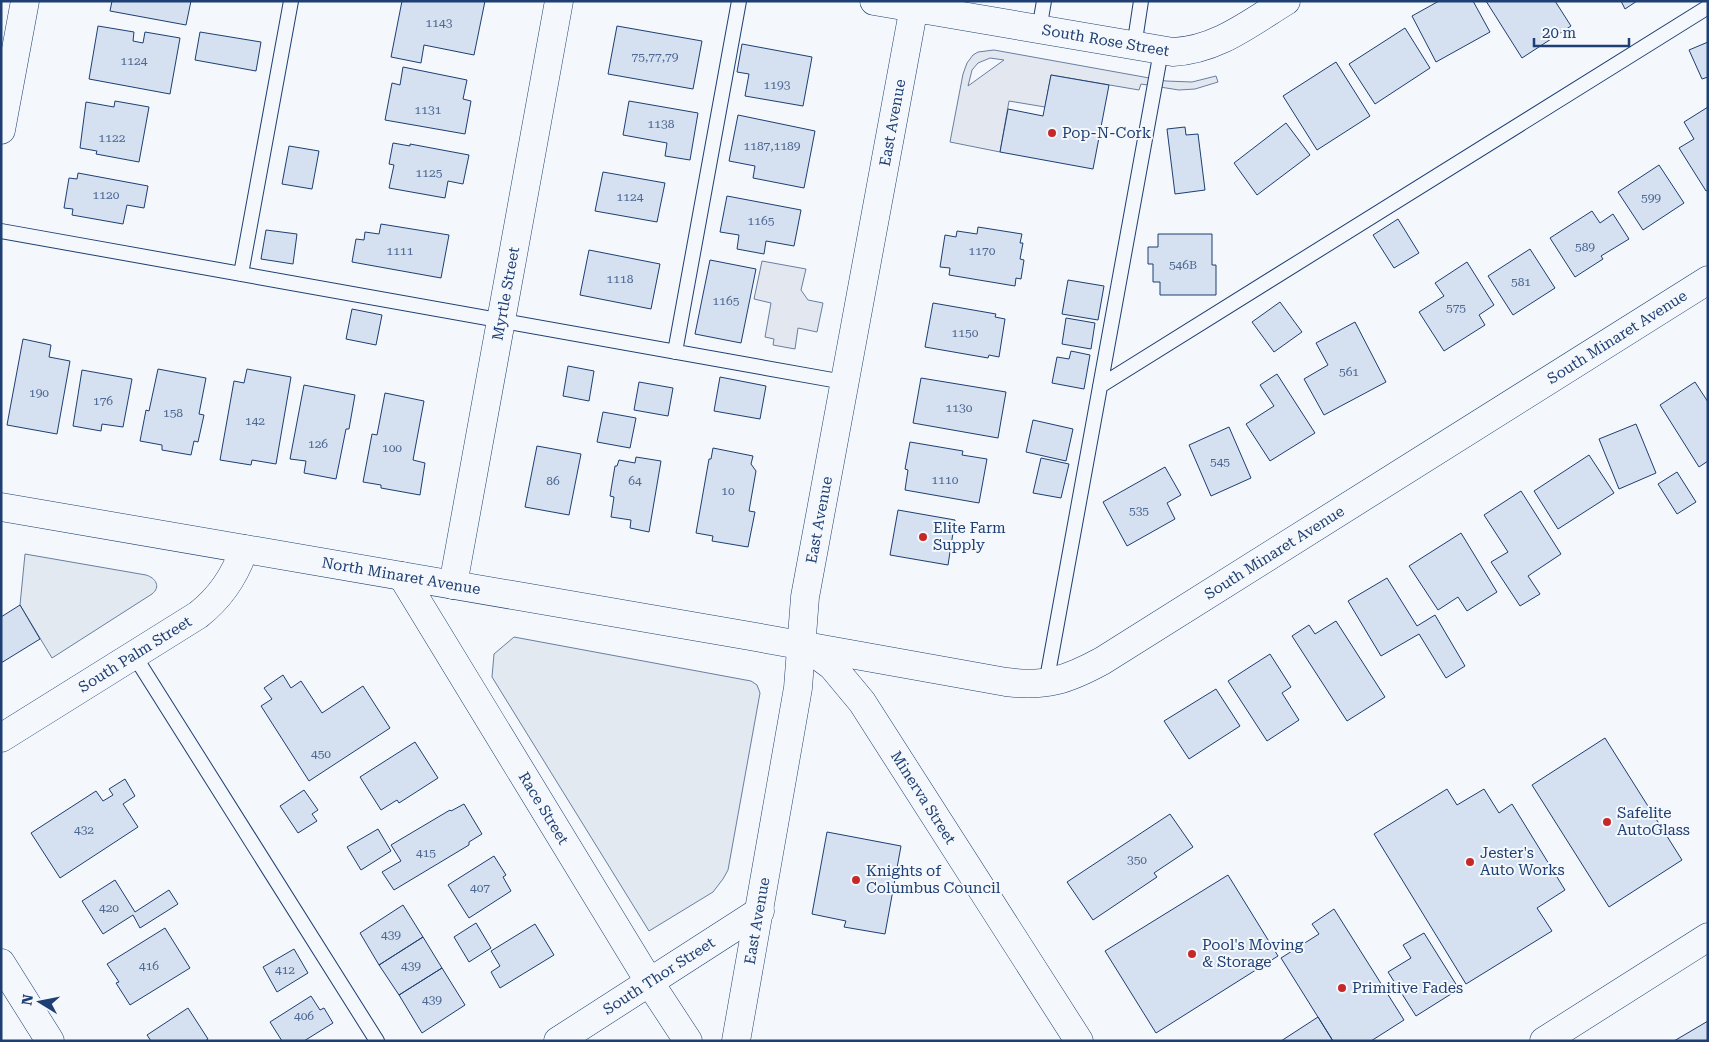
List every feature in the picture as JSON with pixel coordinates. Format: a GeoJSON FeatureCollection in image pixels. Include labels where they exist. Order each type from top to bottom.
{"type":"FeatureCollection","features":[{"type":"Feature","properties":{"kind":"street"},"geometry":{"type":"LineString","coordinates":[[1,130],[25,1]]}},
{"type":"Feature","properties":{"kind":"street","name":"Myrtle Street"},"geometry":{"type":"LineString","coordinates":[[453,585],[560,1]]}},
{"type":"Feature","properties":{"kind":"street","name":"South Rose Street"},"geometry":{"type":"LineString","coordinates":[[874,1],[914,5],[1039,30],[1161,51],[1188,51],[1215,44],[1286,1]]}},
{"type":"Feature","properties":{"kind":"street","name":"East Avenue"},"geometry":{"type":"LineString","coordinates":[[736,1041],[798,688],[805,597],[914,5]]}},
{"type":"Feature","properties":{"kind":"street","name":"South Minaret Avenue"},"geometry":{"type":"LineString","coordinates":[[800,645],[1006,682],[1046,684],[1070,677],[1102,661],[1708,280]]}},
{"type":"Feature","properties":{"kind":"street","name":"North Minaret Avenue"},"geometry":{"type":"LineString","coordinates":[[1,507],[800,645]]}},
{"type":"Feature","properties":{"kind":"street","name":"South Palm Street"},"geometry":{"type":"LineString","coordinates":[[1,738],[211,605],[227,586],[239,564],[244,548]]}},
{"type":"Feature","properties":{"kind":"street","name":"Race Street"},"geometry":{"type":"LineString","coordinates":[[402,576],[650,983],[688,1041]]}},
{"type":"Feature","properties":{"kind":"street","name":"Minerva Street"},"geometry":{"type":"LineString","coordinates":[[800,645],[814,651],[832,666],[862,702],[1079,1041]]}},
{"type":"Feature","properties":{"kind":"street"},"geometry":{"type":"LineString","coordinates":[[862,702],[861,694],[864,681],[870,668],[878,659]]}},
{"type":"Feature","properties":{"kind":"street","name":"South Thor Street"},"geometry":{"type":"LineString","coordinates":[[558,1041],[760,911]]}},
{"type":"Feature","properties":{"kind":"street"},"geometry":{"type":"LineString","coordinates":[[1544,1041],[1706,943]]}},
{"type":"Feature","properties":{"kind":"street"},"geometry":{"type":"LineString","coordinates":[[1,963],[50,1041]]}},
{"type":"Feature","properties":{"kind":"lane"},"geometry":{"type":"LineString","coordinates":[[241,274],[290,1]]}},
{"type":"Feature","properties":{"kind":"lane"},"geometry":{"type":"LineString","coordinates":[[675,352],[739,1]]}},
{"type":"Feature","properties":{"kind":"lane"},"geometry":{"type":"LineString","coordinates":[[1039,30],[1044,1]]}},
{"type":"Feature","properties":{"kind":"lane"},"geometry":{"type":"LineString","coordinates":[[1134,47],[1141,1]]}},
{"type":"Feature","properties":{"kind":"lane"},"geometry":{"type":"LineString","coordinates":[[1100,386],[1708,7]]}},
{"type":"Feature","properties":{"kind":"lane"},"geometry":{"type":"LineString","coordinates":[[1046,684],[1161,51]]}},
{"type":"Feature","properties":{"kind":"lane"},"geometry":{"type":"LineString","coordinates":[[1,231],[844,382]]}},
{"type":"Feature","properties":{"kind":"lane"},"geometry":{"type":"LineString","coordinates":[[134,655],[377,1041]]}},
{"type":"Feature","properties":{"kind":"shaded area"},"geometry":{"type":"Polygon","coordinates":[[[994,50],[1166,81],[1192,82],[1216,76],[1218,82],[1195,89],[1179,90],[1141,84],[1139,90],[1051,75],[1045,107],[1009,101],[1000,152],[950,142],[963,74],[967,63],[978,52],[994,50]],[[990,58],[978,63],[972,70],[968,86],[1004,60],[990,58]]]}},
{"type":"Feature","properties":{"kind":"shaded area"},"geometry":{"type":"Polygon","coordinates":[[[762,261],[806,269],[801,290],[808,300],[823,303],[817,332],[798,328],[795,349],[773,345],[774,339],[765,337],[771,303],[754,299],[762,261]]]}},
{"type":"Feature","properties":{"kind":"shaded area"},"geometry":{"type":"Polygon","coordinates":[[[25,554],[146,575],[155,580],[157,586],[152,594],[52,658],[20,605],[25,554]]]}},
{"type":"Feature","properties":{"kind":"shaded area"},"geometry":{"type":"Polygon","coordinates":[[[514,637],[751,681],[757,685],[760,693],[728,870],[713,892],[649,931],[492,677],[494,654],[514,637]]]}},
{"type":"Feature","properties":{"kind":"building"},"geometry":{"type":"Polygon","coordinates":[[[112,1],[191,1],[186,25],[110,11],[112,1]]]}},
{"type":"Feature","properties":{"kind":"building"},"geometry":{"type":"Polygon","coordinates":[[[402,1],[485,1],[474,55],[424,45],[421,63],[391,57],[402,1]]]}},
{"type":"Feature","properties":{"kind":"building"},"geometry":{"type":"Polygon","coordinates":[[[1439,1],[1473,1],[1490,32],[1436,62],[1412,16],[1439,1]]]}},
{"type":"Feature","properties":{"kind":"building"},"geometry":{"type":"Polygon","coordinates":[[[1486,1],[1555,1],[1571,26],[1522,58],[1486,1]]]}},
{"type":"Feature","properties":{"kind":"building"},"geometry":{"type":"Polygon","coordinates":[[[1621,1],[1637,1],[1625,9],[1621,1]]]}},
{"type":"Feature","properties":{"kind":"building"},"geometry":{"type":"Polygon","coordinates":[[[98,26],[134,32],[133,41],[143,43],[145,32],[180,38],[170,94],[89,79],[98,26]]]}},
{"type":"Feature","properties":{"kind":"building"},"geometry":{"type":"Polygon","coordinates":[[[617,26],[702,41],[693,89],[608,74],[617,26]]]}},
{"type":"Feature","properties":{"kind":"building"},"geometry":{"type":"Polygon","coordinates":[[[1405,28],[1430,68],[1375,104],[1349,64],[1405,28]]]}},
{"type":"Feature","properties":{"kind":"building"},"geometry":{"type":"Polygon","coordinates":[[[200,32],[261,42],[256,71],[195,60],[200,32]]]}},
{"type":"Feature","properties":{"kind":"building"},"geometry":{"type":"Polygon","coordinates":[[[1708,42],[1708,77],[1702,79],[1689,50],[1708,42]]]}},
{"type":"Feature","properties":{"kind":"building"},"geometry":{"type":"Polygon","coordinates":[[[742,44],[812,57],[803,106],[745,96],[749,74],[737,72],[742,44]]]}},
{"type":"Feature","properties":{"kind":"building"},"geometry":{"type":"Polygon","coordinates":[[[1336,62],[1370,116],[1317,150],[1283,96],[1336,62]]]}},
{"type":"Feature","properties":{"kind":"building"},"geometry":{"type":"Polygon","coordinates":[[[403,67],[467,80],[463,99],[471,101],[465,134],[385,120],[392,83],[400,85],[403,67]]]}},
{"type":"Feature","properties":{"kind":"building","name":"Pop-N-Cork"},"geometry":{"type":"Polygon","coordinates":[[[1051,75],[1109,85],[1093,169],[1000,152],[1008,109],[1043,116],[1051,75]]]}},
{"type":"Feature","properties":{"kind":"building"},"geometry":{"type":"Polygon","coordinates":[[[115,101],[149,107],[139,162],[96,154],[97,151],[80,148],[86,102],[114,107],[115,101]]]}},
{"type":"Feature","properties":{"kind":"building"},"geometry":{"type":"Polygon","coordinates":[[[629,101],[698,113],[690,160],[665,156],[667,143],[623,135],[629,101]]]}},
{"type":"Feature","properties":{"kind":"building"},"geometry":{"type":"Polygon","coordinates":[[[1708,107],[1708,190],[1706,191],[1679,148],[1694,139],[1684,122],[1708,107]]]}},
{"type":"Feature","properties":{"kind":"building"},"geometry":{"type":"Polygon","coordinates":[[[738,115],[815,131],[804,188],[753,178],[755,166],[729,161],[738,115]]]}},
{"type":"Feature","properties":{"kind":"building"},"geometry":{"type":"Polygon","coordinates":[[[1286,123],[1310,155],[1257,195],[1234,163],[1286,123]]]}},
{"type":"Feature","properties":{"kind":"building"},"geometry":{"type":"Polygon","coordinates":[[[1185,127],[1186,135],[1198,134],[1205,190],[1175,194],[1167,129],[1185,127]]]}},
{"type":"Feature","properties":{"kind":"building"},"geometry":{"type":"Polygon","coordinates":[[[393,143],[410,146],[410,144],[469,155],[463,184],[448,181],[445,198],[389,188],[394,165],[389,164],[393,143]]]}},
{"type":"Feature","properties":{"kind":"building"},"geometry":{"type":"Polygon","coordinates":[[[289,146],[319,151],[312,189],[282,184],[289,146]]]}},
{"type":"Feature","properties":{"kind":"building"},"geometry":{"type":"Polygon","coordinates":[[[1659,165],[1684,203],[1643,230],[1618,192],[1659,165]]]}},
{"type":"Feature","properties":{"kind":"building"},"geometry":{"type":"Polygon","coordinates":[[[603,172],[665,183],[657,222],[595,211],[603,172]]]}},
{"type":"Feature","properties":{"kind":"building"},"geometry":{"type":"Polygon","coordinates":[[[78,173],[148,186],[144,208],[127,205],[123,224],[72,215],[73,209],[64,208],[69,178],[77,179],[78,173]]]}},
{"type":"Feature","properties":{"kind":"building"},"geometry":{"type":"Polygon","coordinates":[[[727,196],[801,210],[794,246],[766,241],[764,254],[737,249],[739,235],[720,232],[727,196]]]}},
{"type":"Feature","properties":{"kind":"building"},"geometry":{"type":"Polygon","coordinates":[[[1592,211],[1600,223],[1613,214],[1629,239],[1601,256],[1603,259],[1575,277],[1550,238],[1592,211]]]}},
{"type":"Feature","properties":{"kind":"building"},"geometry":{"type":"Polygon","coordinates":[[[1398,219],[1419,253],[1394,268],[1373,235],[1398,219]]]}},
{"type":"Feature","properties":{"kind":"building"},"geometry":{"type":"Polygon","coordinates":[[[381,224],[449,235],[441,278],[352,262],[356,239],[364,240],[365,232],[379,234],[381,224]]]}},
{"type":"Feature","properties":{"kind":"building"},"geometry":{"type":"Polygon","coordinates":[[[978,227],[1022,234],[1020,243],[1023,243],[1020,259],[1024,260],[1021,279],[1016,278],[1015,286],[949,275],[950,268],[940,267],[945,235],[956,237],[957,231],[977,234],[978,227]]]}},
{"type":"Feature","properties":{"kind":"building"},"geometry":{"type":"Polygon","coordinates":[[[266,230],[297,234],[293,264],[261,259],[266,230]]]}},
{"type":"Feature","properties":{"kind":"building"},"geometry":{"type":"Polygon","coordinates":[[[1158,234],[1212,234],[1212,265],[1216,265],[1216,295],[1160,295],[1160,282],[1153,282],[1153,264],[1148,264],[1148,247],[1158,247],[1158,234]]]}},
{"type":"Feature","properties":{"kind":"building"},"geometry":{"type":"Polygon","coordinates":[[[1530,249],[1555,288],[1513,315],[1488,276],[1530,249]]]}},
{"type":"Feature","properties":{"kind":"building"},"geometry":{"type":"Polygon","coordinates":[[[589,250],[660,264],[651,309],[580,295],[589,250]]]}},
{"type":"Feature","properties":{"kind":"building"},"geometry":{"type":"Polygon","coordinates":[[[710,260],[756,269],[741,343],[695,334],[710,260]]]}},
{"type":"Feature","properties":{"kind":"building"},"geometry":{"type":"Polygon","coordinates":[[[1467,262],[1494,305],[1479,315],[1485,325],[1444,351],[1419,312],[1444,296],[1435,283],[1467,262]]]}},
{"type":"Feature","properties":{"kind":"building"},"geometry":{"type":"Polygon","coordinates":[[[1068,280],[1104,286],[1098,320],[1062,314],[1068,280]]]}},
{"type":"Feature","properties":{"kind":"building"},"geometry":{"type":"Polygon","coordinates":[[[1280,302],[1302,332],[1274,352],[1252,322],[1280,302]]]}},
{"type":"Feature","properties":{"kind":"building"},"geometry":{"type":"Polygon","coordinates":[[[933,303],[996,314],[995,317],[1005,319],[999,357],[989,355],[988,358],[925,347],[933,303]]]}},
{"type":"Feature","properties":{"kind":"building"},"geometry":{"type":"Polygon","coordinates":[[[352,309],[382,315],[376,345],[346,339],[352,309]]]}},
{"type":"Feature","properties":{"kind":"building"},"geometry":{"type":"Polygon","coordinates":[[[1066,318],[1095,323],[1091,349],[1062,344],[1066,318]]]}},
{"type":"Feature","properties":{"kind":"building"},"geometry":{"type":"Polygon","coordinates":[[[1355,322],[1386,382],[1324,415],[1304,379],[1328,365],[1316,343],[1355,322]]]}},
{"type":"Feature","properties":{"kind":"building"},"geometry":{"type":"Polygon","coordinates":[[[23,339],[51,345],[49,357],[70,361],[57,434],[7,425],[23,339]]]}},
{"type":"Feature","properties":{"kind":"building"},"geometry":{"type":"Polygon","coordinates":[[[1071,351],[1090,355],[1084,389],[1052,383],[1057,357],[1069,359],[1071,351]]]}},
{"type":"Feature","properties":{"kind":"building"},"geometry":{"type":"Polygon","coordinates":[[[568,366],[594,371],[589,401],[563,396],[568,366]]]}},
{"type":"Feature","properties":{"kind":"building"},"geometry":{"type":"Polygon","coordinates":[[[158,369],[206,378],[199,414],[204,415],[198,442],[194,441],[191,455],[162,450],[162,445],[140,441],[146,410],[149,411],[158,369]]]}},
{"type":"Feature","properties":{"kind":"building"},"geometry":{"type":"Polygon","coordinates":[[[247,369],[291,377],[276,464],[252,460],[251,465],[220,460],[234,381],[244,383],[247,369]]]}},
{"type":"Feature","properties":{"kind":"building"},"geometry":{"type":"Polygon","coordinates":[[[82,370],[132,379],[123,427],[102,424],[101,431],[73,426],[82,370]]]}},
{"type":"Feature","properties":{"kind":"building"},"geometry":{"type":"Polygon","coordinates":[[[1277,374],[1315,433],[1270,461],[1246,424],[1274,406],[1260,385],[1277,374]]]}},
{"type":"Feature","properties":{"kind":"building"},"geometry":{"type":"Polygon","coordinates":[[[720,377],[766,386],[760,419],[714,411],[720,377]]]}},
{"type":"Feature","properties":{"kind":"building"},"geometry":{"type":"Polygon","coordinates":[[[921,378],[1006,392],[998,438],[913,423],[921,378]]]}},
{"type":"Feature","properties":{"kind":"building"},"geometry":{"type":"Polygon","coordinates":[[[639,382],[673,388],[668,416],[634,410],[639,382]]]}},
{"type":"Feature","properties":{"kind":"building"},"geometry":{"type":"Polygon","coordinates":[[[1695,382],[1708,402],[1708,461],[1699,467],[1660,405],[1695,382]]]}},
{"type":"Feature","properties":{"kind":"building"},"geometry":{"type":"Polygon","coordinates":[[[304,385],[355,395],[349,429],[346,429],[336,479],[304,473],[306,461],[290,459],[304,385]]]}},
{"type":"Feature","properties":{"kind":"building"},"geometry":{"type":"Polygon","coordinates":[[[385,393],[424,401],[413,460],[425,463],[420,495],[381,488],[381,485],[363,482],[372,434],[377,435],[385,393]]]}},
{"type":"Feature","properties":{"kind":"building"},"geometry":{"type":"Polygon","coordinates":[[[603,412],[636,418],[630,448],[597,442],[603,412]]]}},
{"type":"Feature","properties":{"kind":"building"},"geometry":{"type":"Polygon","coordinates":[[[1033,420],[1073,429],[1066,461],[1026,452],[1033,420]]]}},
{"type":"Feature","properties":{"kind":"building"},"geometry":{"type":"Polygon","coordinates":[[[1636,424],[1656,473],[1619,489],[1599,439],[1636,424]]]}},
{"type":"Feature","properties":{"kind":"building"},"geometry":{"type":"Polygon","coordinates":[[[1229,427],[1251,478],[1211,496],[1189,445],[1229,427]]]}},
{"type":"Feature","properties":{"kind":"building"},"geometry":{"type":"Polygon","coordinates":[[[910,442],[963,451],[962,455],[987,459],[979,503],[905,490],[908,470],[905,469],[910,442]]]}},
{"type":"Feature","properties":{"kind":"building"},"geometry":{"type":"Polygon","coordinates":[[[537,446],[581,454],[569,515],[525,507],[537,446]]]}},
{"type":"Feature","properties":{"kind":"building"},"geometry":{"type":"Polygon","coordinates":[[[713,448],[753,456],[751,464],[756,471],[749,511],[755,512],[748,547],[712,541],[713,536],[696,533],[709,459],[711,459],[713,448]]]}},
{"type":"Feature","properties":{"kind":"building"},"geometry":{"type":"Polygon","coordinates":[[[1589,455],[1614,493],[1558,529],[1534,491],[1589,455]]]}},
{"type":"Feature","properties":{"kind":"building"},"geometry":{"type":"Polygon","coordinates":[[[636,457],[661,461],[649,532],[630,528],[631,520],[611,517],[614,497],[610,496],[615,466],[617,466],[619,460],[635,463],[636,457]]]}},
{"type":"Feature","properties":{"kind":"building"},"geometry":{"type":"Polygon","coordinates":[[[1041,458],[1069,464],[1061,498],[1033,493],[1041,458]]]}},
{"type":"Feature","properties":{"kind":"building"},"geometry":{"type":"Polygon","coordinates":[[[1165,467],[1181,495],[1167,503],[1175,519],[1127,546],[1103,502],[1165,467]]]}},
{"type":"Feature","properties":{"kind":"building"},"geometry":{"type":"Polygon","coordinates":[[[1677,472],[1696,502],[1677,514],[1658,484],[1677,472]]]}},
{"type":"Feature","properties":{"kind":"building"},"geometry":{"type":"Polygon","coordinates":[[[1521,491],[1561,554],[1528,576],[1540,594],[1520,606],[1491,562],[1508,552],[1484,515],[1521,491]]]}},
{"type":"Feature","properties":{"kind":"building","name":"Elite Farm Supply"},"geometry":{"type":"Polygon","coordinates":[[[898,510],[955,520],[948,565],[890,555],[898,510]]]}},
{"type":"Feature","properties":{"kind":"building"},"geometry":{"type":"Polygon","coordinates":[[[1461,533],[1497,592],[1467,611],[1458,597],[1438,610],[1409,566],[1461,533]]]}},
{"type":"Feature","properties":{"kind":"building"},"geometry":{"type":"Polygon","coordinates":[[[1387,578],[1417,626],[1435,615],[1465,666],[1446,678],[1419,634],[1381,656],[1348,601],[1387,578]]]}},
{"type":"Feature","properties":{"kind":"building"},"geometry":{"type":"Polygon","coordinates":[[[20,605],[40,639],[1,663],[1,617],[20,605]]]}},
{"type":"Feature","properties":{"kind":"building"},"geometry":{"type":"Polygon","coordinates":[[[1336,621],[1385,697],[1347,721],[1292,636],[1309,625],[1315,634],[1336,621]]]}},
{"type":"Feature","properties":{"kind":"building"},"geometry":{"type":"Polygon","coordinates":[[[1270,654],[1291,687],[1282,693],[1299,720],[1267,741],[1228,681],[1270,654]]]}},
{"type":"Feature","properties":{"kind":"building"},"geometry":{"type":"Polygon","coordinates":[[[283,675],[291,688],[301,681],[322,713],[363,686],[390,728],[309,781],[261,706],[272,699],[264,688],[283,675]]]}},
{"type":"Feature","properties":{"kind":"building"},"geometry":{"type":"Polygon","coordinates":[[[1216,689],[1240,726],[1189,759],[1164,721],[1216,689]]]}},
{"type":"Feature","properties":{"kind":"building","name":"Safelite AutoGlass"},"geometry":{"type":"Polygon","coordinates":[[[1605,738],[1682,860],[1609,907],[1532,785],[1605,738]]]}},
{"type":"Feature","properties":{"kind":"building"},"geometry":{"type":"Polygon","coordinates":[[[415,742],[438,778],[399,803],[397,800],[381,810],[360,777],[415,742]]]}},
{"type":"Feature","properties":{"kind":"building"},"geometry":{"type":"Polygon","coordinates":[[[125,779],[135,796],[123,804],[138,827],[60,878],[31,833],[96,791],[103,801],[113,795],[109,789],[125,779]]]}},
{"type":"Feature","properties":{"kind":"building","name":"Jester's Auto Works"},"geometry":{"type":"Polygon","coordinates":[[[1447,789],[1457,805],[1484,789],[1499,813],[1512,804],[1565,890],[1537,908],[1552,931],[1466,984],[1374,834],[1447,789]]]}},
{"type":"Feature","properties":{"kind":"building"},"geometry":{"type":"Polygon","coordinates":[[[304,790],[318,810],[312,814],[317,821],[298,833],[280,806],[304,790]]]}},
{"type":"Feature","properties":{"kind":"building"},"geometry":{"type":"Polygon","coordinates":[[[464,804],[482,834],[469,842],[469,845],[394,890],[382,872],[401,861],[391,845],[450,810],[464,804]]]}},
{"type":"Feature","properties":{"kind":"building"},"geometry":{"type":"Polygon","coordinates":[[[1170,814],[1193,847],[1154,873],[1157,877],[1093,920],[1067,882],[1170,814]]]}},
{"type":"Feature","properties":{"kind":"building"},"geometry":{"type":"Polygon","coordinates":[[[378,829],[391,851],[361,870],[347,847],[378,829]]]}},
{"type":"Feature","properties":{"kind":"building","name":"Knights of Columbus Council"},"geometry":{"type":"Polygon","coordinates":[[[827,832],[901,846],[885,934],[844,927],[846,921],[812,914],[827,832]]]}},
{"type":"Feature","properties":{"kind":"building"},"geometry":{"type":"Polygon","coordinates":[[[494,856],[506,875],[503,877],[511,891],[469,918],[448,885],[494,856]]]}},
{"type":"Feature","properties":{"kind":"building","name":"Pool's Moving & Storage"},"geometry":{"type":"Polygon","coordinates":[[[1228,875],[1278,956],[1156,1033],[1105,951],[1228,875]]]}},
{"type":"Feature","properties":{"kind":"building"},"geometry":{"type":"Polygon","coordinates":[[[115,880],[135,912],[169,890],[178,904],[140,928],[133,915],[103,934],[82,901],[115,880]]]}},
{"type":"Feature","properties":{"kind":"building"},"geometry":{"type":"Polygon","coordinates":[[[403,905],[423,937],[379,965],[360,933],[403,905]]]}},
{"type":"Feature","properties":{"kind":"building","name":"Primitive Fades"},"geometry":{"type":"Polygon","coordinates":[[[1334,909],[1404,1020],[1371,1041],[1333,1041],[1281,958],[1319,934],[1312,924],[1334,909]]]}},
{"type":"Feature","properties":{"kind":"building"},"geometry":{"type":"Polygon","coordinates":[[[476,923],[491,948],[469,962],[454,937],[476,923]]]}},
{"type":"Feature","properties":{"kind":"building"},"geometry":{"type":"Polygon","coordinates":[[[535,924],[554,955],[500,988],[491,972],[500,966],[491,951],[535,924]]]}},
{"type":"Feature","properties":{"kind":"building"},"geometry":{"type":"Polygon","coordinates":[[[165,928],[190,968],[130,1005],[116,983],[119,982],[107,964],[165,928]]]}},
{"type":"Feature","properties":{"kind":"building"},"geometry":{"type":"Polygon","coordinates":[[[1424,933],[1459,989],[1416,1016],[1388,972],[1411,958],[1403,945],[1424,933]]]}},
{"type":"Feature","properties":{"kind":"building"},"geometry":{"type":"Polygon","coordinates":[[[423,937],[442,968],[399,995],[379,965],[423,937]]]}},
{"type":"Feature","properties":{"kind":"building"},"geometry":{"type":"Polygon","coordinates":[[[294,949],[308,973],[277,992],[263,967],[294,949]]]}},
{"type":"Feature","properties":{"kind":"building"},"geometry":{"type":"Polygon","coordinates":[[[442,968],[465,1005],[422,1033],[399,995],[442,968]]]}},
{"type":"Feature","properties":{"kind":"building"},"geometry":{"type":"Polygon","coordinates":[[[311,996],[320,1010],[324,1008],[333,1023],[304,1041],[282,1041],[270,1022],[311,996]]]}},
{"type":"Feature","properties":{"kind":"building"},"geometry":{"type":"Polygon","coordinates":[[[188,1008],[208,1039],[205,1041],[151,1041],[147,1035],[188,1008]]]}},
{"type":"Feature","properties":{"kind":"building"},"geometry":{"type":"Polygon","coordinates":[[[1318,1017],[1333,1041],[1281,1041],[1318,1017]]]}},
{"type":"Feature","properties":{"kind":"building"},"geometry":{"type":"Polygon","coordinates":[[[1708,1021],[1708,1041],[1674,1041],[1708,1021]]]}},
{"type":"Feature","properties":{"kind":"place","name":"Pop-N-Cork"},"geometry":{"type":"Point","coordinates":[1052,133]}},
{"type":"Feature","properties":{"kind":"place","name":"Elite Farm Supply"},"geometry":{"type":"Point","coordinates":[923,537]}},
{"type":"Feature","properties":{"kind":"place","name":"Safelite AutoGlass"},"geometry":{"type":"Point","coordinates":[1607,822]}},
{"type":"Feature","properties":{"kind":"place","name":"Jester's Auto Works"},"geometry":{"type":"Point","coordinates":[1470,862]}},
{"type":"Feature","properties":{"kind":"place","name":"Knights of Columbus Council"},"geometry":{"type":"Point","coordinates":[856,880]}},
{"type":"Feature","properties":{"kind":"place","name":"Pool's Moving & Storage"},"geometry":{"type":"Point","coordinates":[1192,954]}},
{"type":"Feature","properties":{"kind":"place","name":"Primitive Fades"},"geometry":{"type":"Point","coordinates":[1342,988]}}]}
